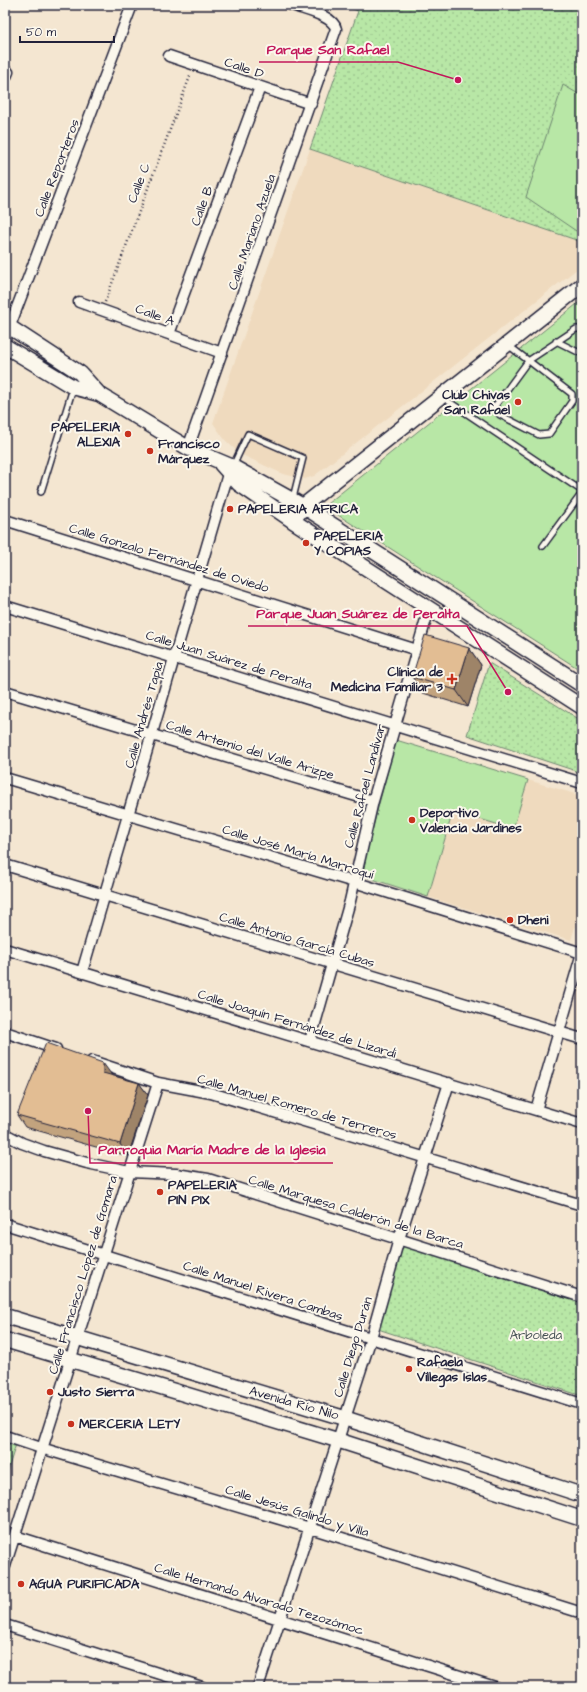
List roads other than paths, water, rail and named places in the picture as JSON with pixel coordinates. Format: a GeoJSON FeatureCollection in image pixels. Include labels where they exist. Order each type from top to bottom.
{"type":"FeatureCollection","features":[{"type":"Feature","properties":{"kind":"street","name":"Calle Reporteros"},"geometry":{"type":"LineString","coordinates":[[7,330],[132,5]]}},
{"type":"Feature","properties":{"kind":"street","name":"Calle Mariano Azuela"},"geometry":{"type":"LineString","coordinates":[[188,448],[336,29],[335,24],[328,18],[292,5]]}},
{"type":"Feature","properties":{"kind":"street","name":"Calle D"},"geometry":{"type":"LineString","coordinates":[[169,56],[310,104]]}},
{"type":"Feature","properties":{"kind":"street","name":"Calle B"},"geometry":{"type":"LineString","coordinates":[[169,334],[260,87]]}},
{"type":"Feature","properties":{"kind":"street"},"geometry":{"type":"LineString","coordinates":[[293,521],[298,503],[442,396],[582,285]]}},
{"type":"Feature","properties":{"kind":"street","name":"Calle A"},"geometry":{"type":"LineString","coordinates":[[79,302],[222,353]]}},
{"type":"Feature","properties":{"kind":"street"},"geometry":{"type":"LineString","coordinates":[[7,330],[80,373],[99,394]]}},
{"type":"Feature","properties":{"kind":"street"},"geometry":{"type":"LineString","coordinates":[[5,346],[73,387],[99,394],[188,448],[298,503],[582,685]]}},
{"type":"Feature","properties":{"kind":"street"},"geometry":{"type":"LineString","coordinates":[[227,468],[239,484],[293,521],[582,707]]}},
{"type":"Feature","properties":{"kind":"street","name":"Calle Andrés Tapia"},"geometry":{"type":"LineString","coordinates":[[82,972],[197,580],[227,468]]}},
{"type":"Feature","properties":{"kind":"street","name":"Calle Gonzalo Fernández de Oviedo"},"geometry":{"type":"LineString","coordinates":[[5,520],[417,650]]}},
{"type":"Feature","properties":{"kind":"street","name":"Calle Juan Suárez de Peralta"},"geometry":{"type":"LineString","coordinates":[[5,606],[395,724],[582,783]]}},
{"type":"Feature","properties":{"kind":"street","name":"Calle Rafael Landívar"},"geometry":{"type":"LineString","coordinates":[[310,1040],[333,964],[373,800],[429,609]]}},
{"type":"Feature","properties":{"kind":"street","name":"Calle Artemio del Valle Arizpe"},"geometry":{"type":"LineString","coordinates":[[5,691],[373,800]]}},
{"type":"Feature","properties":{"kind":"street","name":"Calle José María Marroquí"},"geometry":{"type":"LineString","coordinates":[[5,778],[354,882],[582,953]]}},
{"type":"Feature","properties":{"kind":"street","name":"Calle Antonio García Cubas"},"geometry":{"type":"LineString","coordinates":[[5,865],[582,1039]]}},
{"type":"Feature","properties":{"kind":"street","name":"Calle Joaquín Fernández de Lizardi"},"geometry":{"type":"LineString","coordinates":[[5,949],[310,1040],[582,1124]]}},
{"type":"Feature","properties":{"kind":"street"},"geometry":{"type":"LineString","coordinates":[[536,1110],[582,953]]}},
{"type":"Feature","properties":{"kind":"street"},"geometry":{"type":"LineString","coordinates":[[5,1032],[62,1051]]}},
{"type":"Feature","properties":{"kind":"street","name":"Calle Manuel Romero de Terreros"},"geometry":{"type":"LineString","coordinates":[[85,1059],[158,1083],[211,1093],[582,1205]]}},
{"type":"Feature","properties":{"kind":"street","name":"Calle Francisco López de Gomara"},"geometry":{"type":"LineString","coordinates":[[5,1566],[41,1448],[105,1254],[129,1172],[158,1083]]}},
{"type":"Feature","properties":{"kind":"street","name":"Calle Diego Durán"},"geometry":{"type":"LineString","coordinates":[[258,1687],[371,1338],[399,1238],[450,1083]]}},
{"type":"Feature","properties":{"kind":"street","name":"Calle Marquesa Calderón de la Barca"},"geometry":{"type":"LineString","coordinates":[[5,1134],[22,1143],[44,1151],[87,1163],[129,1172],[176,1174],[208,1179],[399,1238],[582,1297]]}},
{"type":"Feature","properties":{"kind":"street","name":"Calle Manuel Rivera Cambas"},"geometry":{"type":"LineString","coordinates":[[5,1224],[582,1404]]}},
{"type":"Feature","properties":{"kind":"street","name":"Avenida Río Nilo"},"geometry":{"type":"LineString","coordinates":[[5,1316],[77,1339],[344,1418],[582,1495]]}},
{"type":"Feature","properties":{"kind":"street","name":"Avenida Río Nilo"},"geometry":{"type":"LineString","coordinates":[[5,1340],[70,1361],[337,1440],[582,1519]]}},
{"type":"Feature","properties":{"kind":"street","name":"Calle Jesús Galindo y Villa"},"geometry":{"type":"LineString","coordinates":[[5,1436],[310,1528],[582,1613]]}},
{"type":"Feature","properties":{"kind":"street","name":"Calle Hernando Alvarado Tezozómoc"},"geometry":{"type":"LineString","coordinates":[[15,1536],[495,1687]]}},
{"type":"Feature","properties":{"kind":"street"},"geometry":{"type":"LineString","coordinates":[[5,1625],[202,1687]]}},
{"type":"Feature","properties":{"kind":"lane"},"geometry":{"type":"LineString","coordinates":[[507,344],[528,362],[572,394],[572,401],[549,434],[540,435],[500,415],[495,409],[497,404],[528,362],[556,341],[576,329],[582,330]]}},
{"type":"Feature","properties":{"kind":"lane"},"geometry":{"type":"LineString","coordinates":[[556,341],[582,354]]}},
{"type":"Feature","properties":{"kind":"lane"},"geometry":{"type":"LineString","coordinates":[[41,492],[73,387]]}},
{"type":"Feature","properties":{"kind":"lane"},"geometry":{"type":"LineString","coordinates":[[442,396],[582,492],[543,546]]}},
{"type":"Feature","properties":{"kind":"lane"},"geometry":{"type":"LineString","coordinates":[[227,468],[248,434],[303,458],[298,503]]}},
{"type":"Feature","properties":{"kind":"place","name":"Parque San Rafael"},"geometry":{"type":"Point","coordinates":[458,80]}},
{"type":"Feature","properties":{"kind":"place","name":"Club Chivas San Rafael"},"geometry":{"type":"Point","coordinates":[518,402]}},
{"type":"Feature","properties":{"kind":"place","name":"PAPELERIA ALEXIA"},"geometry":{"type":"Point","coordinates":[128,434]}},
{"type":"Feature","properties":{"kind":"place","name":"Francisco Márquez"},"geometry":{"type":"Point","coordinates":[150,451]}},
{"type":"Feature","properties":{"kind":"place","name":"PAPELERIA AFRICA"},"geometry":{"type":"Point","coordinates":[230,509]}},
{"type":"Feature","properties":{"kind":"place","name":"PAPELERIA Y COPIAS"},"geometry":{"type":"Point","coordinates":[306,543]}},
{"type":"Feature","properties":{"kind":"place","name":"Clínica de Medicina Familiar 3"},"geometry":{"type":"Point","coordinates":[452,679]}},
{"type":"Feature","properties":{"kind":"place","name":"Parque Juan Suárez de Peralta"},"geometry":{"type":"Point","coordinates":[508,692]}},
{"type":"Feature","properties":{"kind":"place","name":"Deportivo Valencia Jardines"},"geometry":{"type":"Point","coordinates":[412,820]}},
{"type":"Feature","properties":{"kind":"place","name":"Dheni"},"geometry":{"type":"Point","coordinates":[510,920]}},
{"type":"Feature","properties":{"kind":"place","name":"Parroquia María Madre de la Iglesia"},"geometry":{"type":"Point","coordinates":[88,1111]}},
{"type":"Feature","properties":{"kind":"place","name":"PAPELERIA PIN PIX"},"geometry":{"type":"Point","coordinates":[160,1192]}},
{"type":"Feature","properties":{"kind":"place","name":"Rafaela Villegas Islas"},"geometry":{"type":"Point","coordinates":[409,1369]}},
{"type":"Feature","properties":{"kind":"place","name":"Justo Sierra"},"geometry":{"type":"Point","coordinates":[50,1392]}},
{"type":"Feature","properties":{"kind":"place","name":"MERCERIA LETY"},"geometry":{"type":"Point","coordinates":[71,1424]}},
{"type":"Feature","properties":{"kind":"place","name":"AGUA PURIFICADA"},"geometry":{"type":"Point","coordinates":[21,1584]}},
{"type":"Feature","properties":{"kind":"park label","name":"Arboleda"},"geometry":{"type":"Point","coordinates":[536,1335]}}]}
